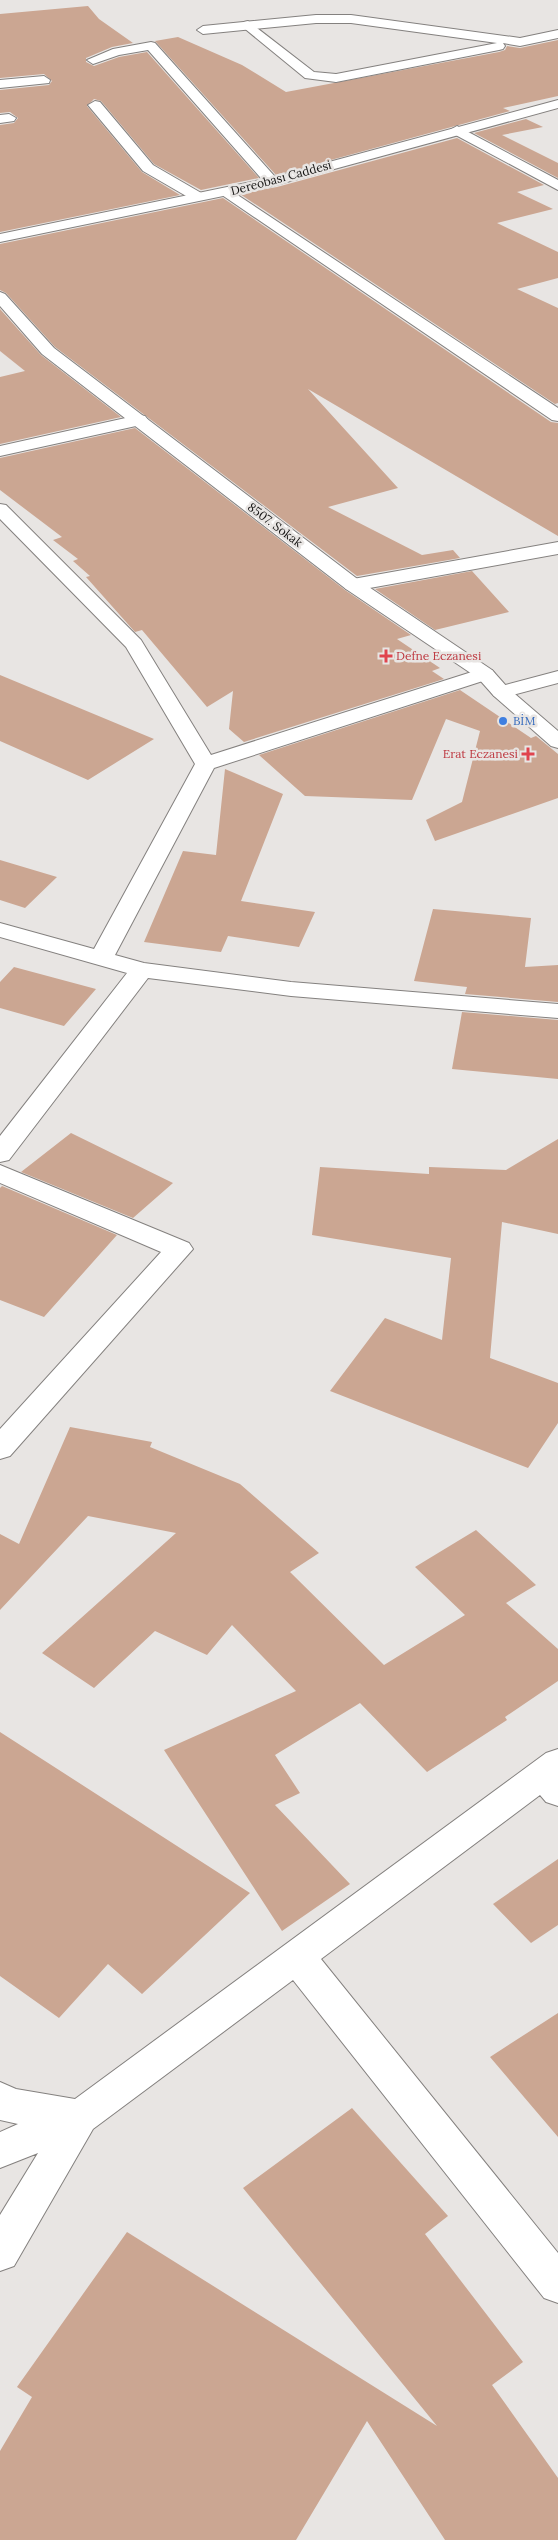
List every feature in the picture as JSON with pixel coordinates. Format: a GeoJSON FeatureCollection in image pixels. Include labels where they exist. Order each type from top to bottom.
{"type":"FeatureCollection","features":[{"type":"Feature","properties":{"kind":"street"},"geometry":{"type":"LineString","coordinates":[[204,30],[316,19],[351,20],[520,42]]}},
{"type":"Feature","properties":{"kind":"street"},"geometry":{"type":"LineString","coordinates":[[248,25],[310,75],[336,78],[558,34]]}},
{"type":"Feature","properties":{"kind":"street"},"geometry":{"type":"LineString","coordinates":[[94,60],[117,52],[151,46],[272,182]]}},
{"type":"Feature","properties":{"kind":"street"},"geometry":{"type":"LineString","coordinates":[[0,84],[44,80]]}},
{"type":"Feature","properties":{"kind":"street","name":"Dereobası Caddesi"},"geometry":{"type":"LineString","coordinates":[[0,238],[272,182],[558,104]]}},
{"type":"Feature","properties":{"kind":"street"},"geometry":{"type":"LineString","coordinates":[[95,105],[148,168],[198,197]]}},
{"type":"Feature","properties":{"kind":"street"},"geometry":{"type":"LineString","coordinates":[[457,130],[558,186]]}},
{"type":"Feature","properties":{"kind":"street"},"geometry":{"type":"LineString","coordinates":[[227,192],[558,416]]}},
{"type":"Feature","properties":{"kind":"street","name":"8507. Sokak"},"geometry":{"type":"LineString","coordinates":[[0,297],[48,351],[353,584],[485,674],[501,692],[558,742]]}},
{"type":"Feature","properties":{"kind":"street"},"geometry":{"type":"LineString","coordinates":[[0,451],[139,420]]}},
{"type":"Feature","properties":{"kind":"street"},"geometry":{"type":"LineString","coordinates":[[0,509],[134,644],[206,764]]}},
{"type":"Feature","properties":{"kind":"street"},"geometry":{"type":"LineString","coordinates":[[353,584],[558,548]]}},
{"type":"Feature","properties":{"kind":"street"},"geometry":{"type":"LineString","coordinates":[[101,959],[206,764],[485,674]]}},
{"type":"Feature","properties":{"kind":"street"},"geometry":{"type":"LineString","coordinates":[[501,692],[558,677]]}},
{"type":"Feature","properties":{"kind":"street"},"geometry":{"type":"LineString","coordinates":[[0,930],[142,970],[291,990],[558,1011]]}},
{"type":"Feature","properties":{"kind":"street"},"geometry":{"type":"LineString","coordinates":[[0,1154],[142,970]]}},
{"type":"Feature","properties":{"kind":"street"},"geometry":{"type":"LineString","coordinates":[[0,1173],[179,1249],[0,1448]]}},
{"type":"Feature","properties":{"kind":"street"},"geometry":{"type":"LineString","coordinates":[[0,2150],[80,2117],[297,1958],[553,1777]]}},
{"type":"Feature","properties":{"kind":"street"},"geometry":{"type":"LineString","coordinates":[[297,1958],[558,2284]]}},
{"type":"Feature","properties":{"kind":"street"},"geometry":{"type":"LineString","coordinates":[[0,2099],[7,2104],[80,2117]]}},
{"type":"Feature","properties":{"kind":"street"},"geometry":{"type":"LineString","coordinates":[[0,2252],[80,2117]]}},
{"type":"Feature","properties":{"kind":"building"},"geometry":{"type":"Polygon","coordinates":[[[88,6],[99,19],[133,43],[112,47],[86,58],[86,62],[94,66],[119,57],[147,52],[259,178],[201,190],[154,164],[101,101],[94,99],[87,106],[142,172],[180,195],[0,232],[0,125],[14,123],[18,118],[10,112],[0,113],[0,90],[49,85],[52,81],[44,74],[0,78],[0,14],[88,6]]]}},
{"type":"Feature","properties":{"kind":"building"},"geometry":{"type":"Polygon","coordinates":[[[178,37],[242,65],[286,92],[499,52],[505,50],[507,46],[520,48],[558,40],[558,96],[503,108],[510,111],[276,175],[155,41],[178,37]]]}},
{"type":"Feature","properties":{"kind":"building"},"geometry":{"type":"Polygon","coordinates":[[[526,119],[543,127],[502,135],[558,163],[558,178],[474,133],[526,119]]]}},
{"type":"Feature","properties":{"kind":"building"},"geometry":{"type":"Polygon","coordinates":[[[457,138],[544,185],[517,192],[553,209],[497,223],[558,252],[558,278],[517,289],[558,308],[558,403],[555,404],[240,194],[277,187],[457,138]]]}},
{"type":"Feature","properties":{"kind":"building"},"geometry":{"type":"Polygon","coordinates":[[[223,198],[551,422],[558,423],[558,536],[308,389],[398,488],[328,507],[422,555],[453,550],[460,558],[357,576],[55,347],[6,293],[0,290],[0,244],[223,198]]]}},
{"type":"Feature","properties":{"kind":"building"},"geometry":{"type":"Polygon","coordinates":[[[0,309],[41,355],[121,417],[0,444],[0,377],[25,371],[0,351],[0,309]]]}},
{"type":"Feature","properties":{"kind":"building"},"geometry":{"type":"Polygon","coordinates":[[[135,428],[345,590],[411,635],[397,639],[440,668],[432,671],[444,679],[244,742],[229,729],[233,691],[207,707],[142,630],[135,632],[86,577],[90,576],[73,561],[78,559],[53,540],[62,537],[0,490],[0,458],[135,428]]]}},
{"type":"Feature","properties":{"kind":"building"},"geometry":{"type":"Polygon","coordinates":[[[472,571],[509,612],[435,630],[375,589],[472,571]]]}},
{"type":"Feature","properties":{"kind":"building"},"geometry":{"type":"Polygon","coordinates":[[[0,675],[154,739],[88,780],[0,741],[0,675]]]}},
{"type":"Feature","properties":{"kind":"building"},"geometry":{"type":"Polygon","coordinates":[[[460,690],[531,738],[536,736],[558,754],[558,798],[435,841],[426,820],[462,802],[480,731],[446,719],[412,800],[305,796],[259,755],[460,690]]]}},
{"type":"Feature","properties":{"kind":"building"},"geometry":{"type":"Polygon","coordinates":[[[225,769],[283,794],[241,901],[315,912],[299,947],[228,936],[221,952],[144,942],[183,851],[216,855],[225,769]]]}},
{"type":"Feature","properties":{"kind":"building"},"geometry":{"type":"Polygon","coordinates":[[[0,860],[57,877],[25,908],[0,900],[0,860]]]}},
{"type":"Feature","properties":{"kind":"building"},"geometry":{"type":"Polygon","coordinates":[[[433,909],[531,918],[525,967],[558,965],[558,1002],[465,994],[467,987],[414,981],[433,909]]]}},
{"type":"Feature","properties":{"kind":"building"},"geometry":{"type":"Polygon","coordinates":[[[14,967],[96,989],[64,1026],[0,1008],[0,982],[14,967]]]}},
{"type":"Feature","properties":{"kind":"building"},"geometry":{"type":"Polygon","coordinates":[[[462,1012],[558,1020],[558,1079],[452,1069],[462,1012]]]}},
{"type":"Feature","properties":{"kind":"building"},"geometry":{"type":"Polygon","coordinates":[[[71,1133],[173,1183],[133,1218],[21,1172],[71,1133]]]}},
{"type":"Feature","properties":{"kind":"building"},"geometry":{"type":"Polygon","coordinates":[[[558,1139],[558,1234],[502,1222],[490,1358],[558,1383],[558,1423],[528,1468],[330,1391],[385,1318],[442,1340],[451,1258],[312,1235],[320,1167],[429,1174],[429,1167],[506,1170],[558,1139]]]}},
{"type":"Feature","properties":{"kind":"building"},"geometry":{"type":"Polygon","coordinates":[[[2,1186],[117,1235],[44,1317],[0,1300],[0,1188],[2,1186]]]}},
{"type":"Feature","properties":{"kind":"building"},"geometry":{"type":"Polygon","coordinates":[[[70,1427],[152,1442],[150,1447],[240,1484],[319,1553],[290,1572],[384,1665],[465,1615],[415,1567],[476,1530],[536,1585],[506,1603],[558,1649],[558,1681],[505,1717],[507,1720],[427,1772],[360,1703],[275,1755],[300,1793],[275,1805],[350,1884],[282,1931],[164,1750],[296,1691],[232,1625],[207,1655],[155,1631],[94,1688],[42,1653],[176,1533],[88,1516],[0,1610],[0,1534],[19,1544],[70,1427]]]}},
{"type":"Feature","properties":{"kind":"building"},"geometry":{"type":"Polygon","coordinates":[[[0,1732],[250,1893],[142,1994],[108,1964],[59,2018],[0,1976],[0,1732]]]}},
{"type":"Feature","properties":{"kind":"building"},"geometry":{"type":"Polygon","coordinates":[[[558,1859],[558,1925],[531,1943],[493,1904],[558,1859]]]}},
{"type":"Feature","properties":{"kind":"building"},"geometry":{"type":"Polygon","coordinates":[[[558,2013],[558,2137],[490,2057],[558,2013]]]}},
{"type":"Feature","properties":{"kind":"building"},"geometry":{"type":"Polygon","coordinates":[[[352,2108],[448,2216],[425,2234],[523,2362],[492,2385],[558,2478],[558,2540],[445,2540],[367,2421],[296,2540],[0,2540],[0,2451],[32,2397],[17,2387],[127,2232],[437,2426],[243,2188],[352,2108]]]}},
{"type":"Feature","properties":{"kind":"place","name":"Defne Eczanesi"},"geometry":{"type":"Point","coordinates":[386,656]}},
{"type":"Feature","properties":{"kind":"place","name":"BİM"},"geometry":{"type":"Point","coordinates":[503,721]}},
{"type":"Feature","properties":{"kind":"place","name":"Erat Eczanesi"},"geometry":{"type":"Point","coordinates":[528,754]}}]}
